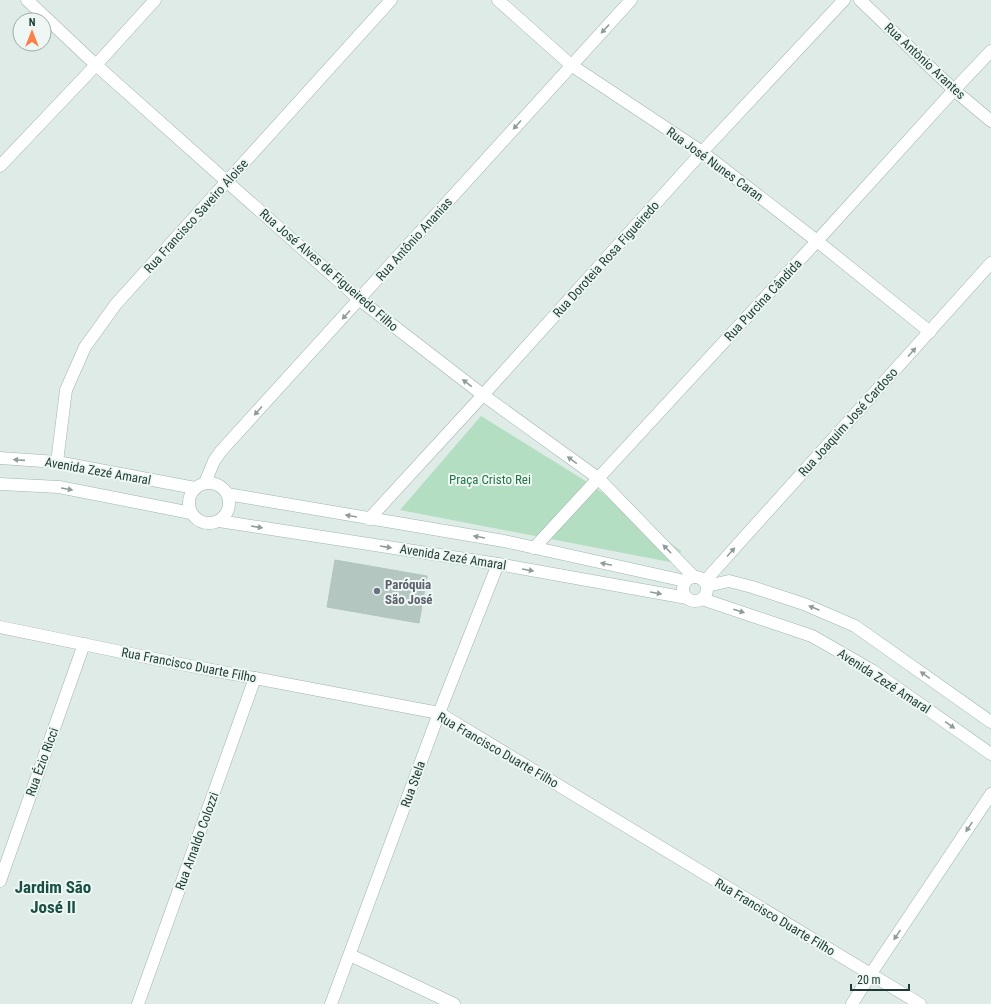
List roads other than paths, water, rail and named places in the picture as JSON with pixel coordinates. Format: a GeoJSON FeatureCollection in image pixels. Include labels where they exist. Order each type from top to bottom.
{"type":"FeatureCollection","features":[{"type":"Feature","properties":{"kind":"street","name":"Rua José Alves de Figueiredo Filho"},"geometry":{"type":"LineString","coordinates":[[27,0],[96,65],[360,300],[483,395],[598,478],[698,581]]}},
{"type":"Feature","properties":{"kind":"street"},"geometry":{"type":"LineString","coordinates":[[0,166],[96,65],[155,0]]}},
{"type":"Feature","properties":{"kind":"street","name":"Rua Francisco Saveiro Aloise"},"geometry":{"type":"LineString","coordinates":[[57,462],[66,390],[84,347],[116,304],[392,0]]}},
{"type":"Feature","properties":{"kind":"street","name":"Rua José Nunes Caran"},"geometry":{"type":"LineString","coordinates":[[498,0],[571,65],[702,152],[818,241],[930,332]]}},
{"type":"Feature","properties":{"kind":"street","name":"Rua Antônio Ananias"},"geometry":{"type":"LineString","coordinates":[[200,486],[221,451],[360,300],[631,0]]}},
{"type":"Feature","properties":{"kind":"street","name":"Rua Doroteia Rosa Figueiredo"},"geometry":{"type":"LineString","coordinates":[[369,519],[702,152],[844,0]]}},
{"type":"Feature","properties":{"kind":"street","name":"Rua Antônio Arantes"},"geometry":{"type":"LineString","coordinates":[[860,0],[954,90],[991,121]]}},
{"type":"Feature","properties":{"kind":"street","name":"Rua Purcina Cândida"},"geometry":{"type":"LineString","coordinates":[[534,548],[818,241],[991,51]]}},
{"type":"Feature","properties":{"kind":"street","name":"Rua Joaquim José Cardoso"},"geometry":{"type":"LineString","coordinates":[[698,581],[930,332],[991,263]]}},
{"type":"Feature","properties":{"kind":"street","name":"Avenida Zezé Amaral"},"geometry":{"type":"LineString","coordinates":[[0,458],[57,462],[200,486],[210,483],[220,486],[227,494],[504,541],[698,581],[728,581],[804,604],[855,626],[990,719]]}},
{"type":"Feature","properties":{"kind":"street","name":"Avenida Zezé Amaral"},"geometry":{"type":"LineString","coordinates":[[0,484],[59,487],[192,513],[196,519],[203,522],[211,523],[219,521],[498,564],[687,598],[694,601],[702,599],[812,636],[874,671],[991,754]]}},
{"type":"Feature","properties":{"kind":"street"},"geometry":{"type":"LineString","coordinates":[[192,513],[189,502],[190,497],[200,486]]}},
{"type":"Feature","properties":{"kind":"street"},"geometry":{"type":"LineString","coordinates":[[219,521],[225,516],[228,509],[229,501],[227,494]]}},
{"type":"Feature","properties":{"kind":"street","name":"Rua Stela"},"geometry":{"type":"LineString","coordinates":[[331,1004],[439,713],[498,564]]}},
{"type":"Feature","properties":{"kind":"street"},"geometry":{"type":"LineString","coordinates":[[687,598],[683,592],[683,584],[698,581],[706,593],[702,599]]}},
{"type":"Feature","properties":{"kind":"street","name":"Rua Francisco Duarte Filho"},"geometry":{"type":"LineString","coordinates":[[0,627],[170,662],[439,713],[920,1004]]}},
{"type":"Feature","properties":{"kind":"street","name":"Rua Ézio Ricci"},"geometry":{"type":"LineString","coordinates":[[0,881],[84,644]]}},
{"type":"Feature","properties":{"kind":"street","name":"Rua Arnaldo Colozzi"},"geometry":{"type":"LineString","coordinates":[[138,1004],[255,678]]}},
{"type":"Feature","properties":{"kind":"street"},"geometry":{"type":"LineString","coordinates":[[852,1004],[991,794]]}},
{"type":"Feature","properties":{"kind":"street"},"geometry":{"type":"LineString","coordinates":[[350,955],[454,1004]]}},
{"type":"Feature","properties":{"kind":"place","name":"Paróquia São José"},"geometry":{"type":"Point","coordinates":[377,591]}},
{"type":"Feature","properties":{"kind":"district","name":"Jardim São José II"},"geometry":{"type":"Point","coordinates":[53,897]}},
{"type":"Feature","properties":{"kind":"park label","name":"Praça Cristo Rei"},"geometry":{"type":"Point","coordinates":[490,479]}}]}
